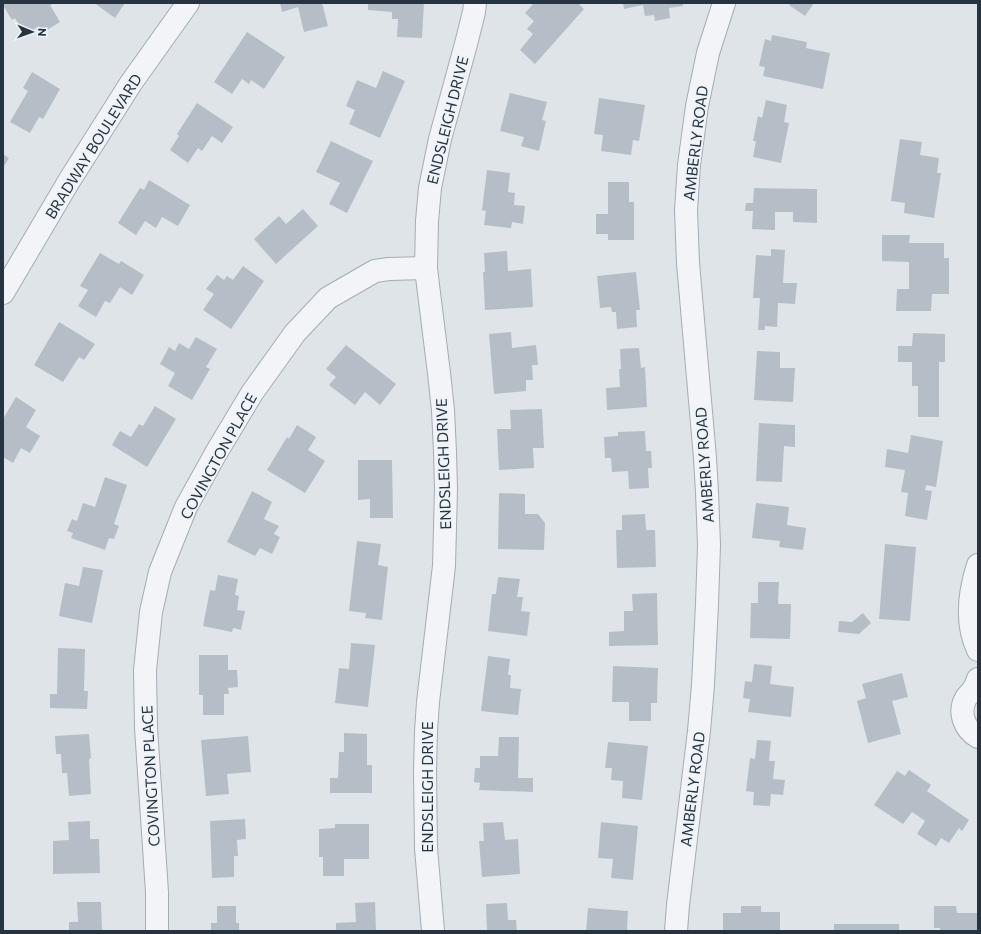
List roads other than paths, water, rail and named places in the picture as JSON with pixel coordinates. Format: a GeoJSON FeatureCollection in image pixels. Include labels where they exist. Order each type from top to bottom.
{"type":"FeatureCollection","features":[{"type":"Feature","properties":{"kind":"street","name":"BRADWAY BOULEVARD"},"geometry":{"type":"LineString","coordinates":[[3,293],[69,181],[127,90],[188,3]]}},
{"type":"Feature","properties":{"kind":"street","name":"ENDSLEIGH DRIVE"},"geometry":{"type":"LineString","coordinates":[[433,931],[426,848],[425,771],[428,702],[444,566],[446,489],[442,403],[426,268],[427,221],[432,175],[440,139],[474,12],[475,3]]}},
{"type":"Feature","properties":{"kind":"street","name":"AMBERLY ROAD"},"geometry":{"type":"LineString","coordinates":[[676,931],[703,686],[708,552],[706,472],[688,263],[686,210],[689,164],[697,106],[708,53],[724,3]]}},
{"type":"Feature","properties":{"kind":"street","name":"COVINGTON PLACE"},"geometry":{"type":"LineString","coordinates":[[157,931],[157,892],[146,728],[145,670],[151,612],[160,572],[186,507],[252,393],[295,332],[328,298],[375,272],[426,268]]}},
{"type":"Feature","properties":{"kind":"street"},"geometry":{"type":"LineString","coordinates":[[978,565],[973,578],[969,614],[970,628],[978,650]]}},
{"type":"Feature","properties":{"kind":"street"},"geometry":{"type":"LineString","coordinates":[[978,679],[974,688],[966,698],[963,709],[963,718],[966,726],[972,733],[978,736]]}}]}
